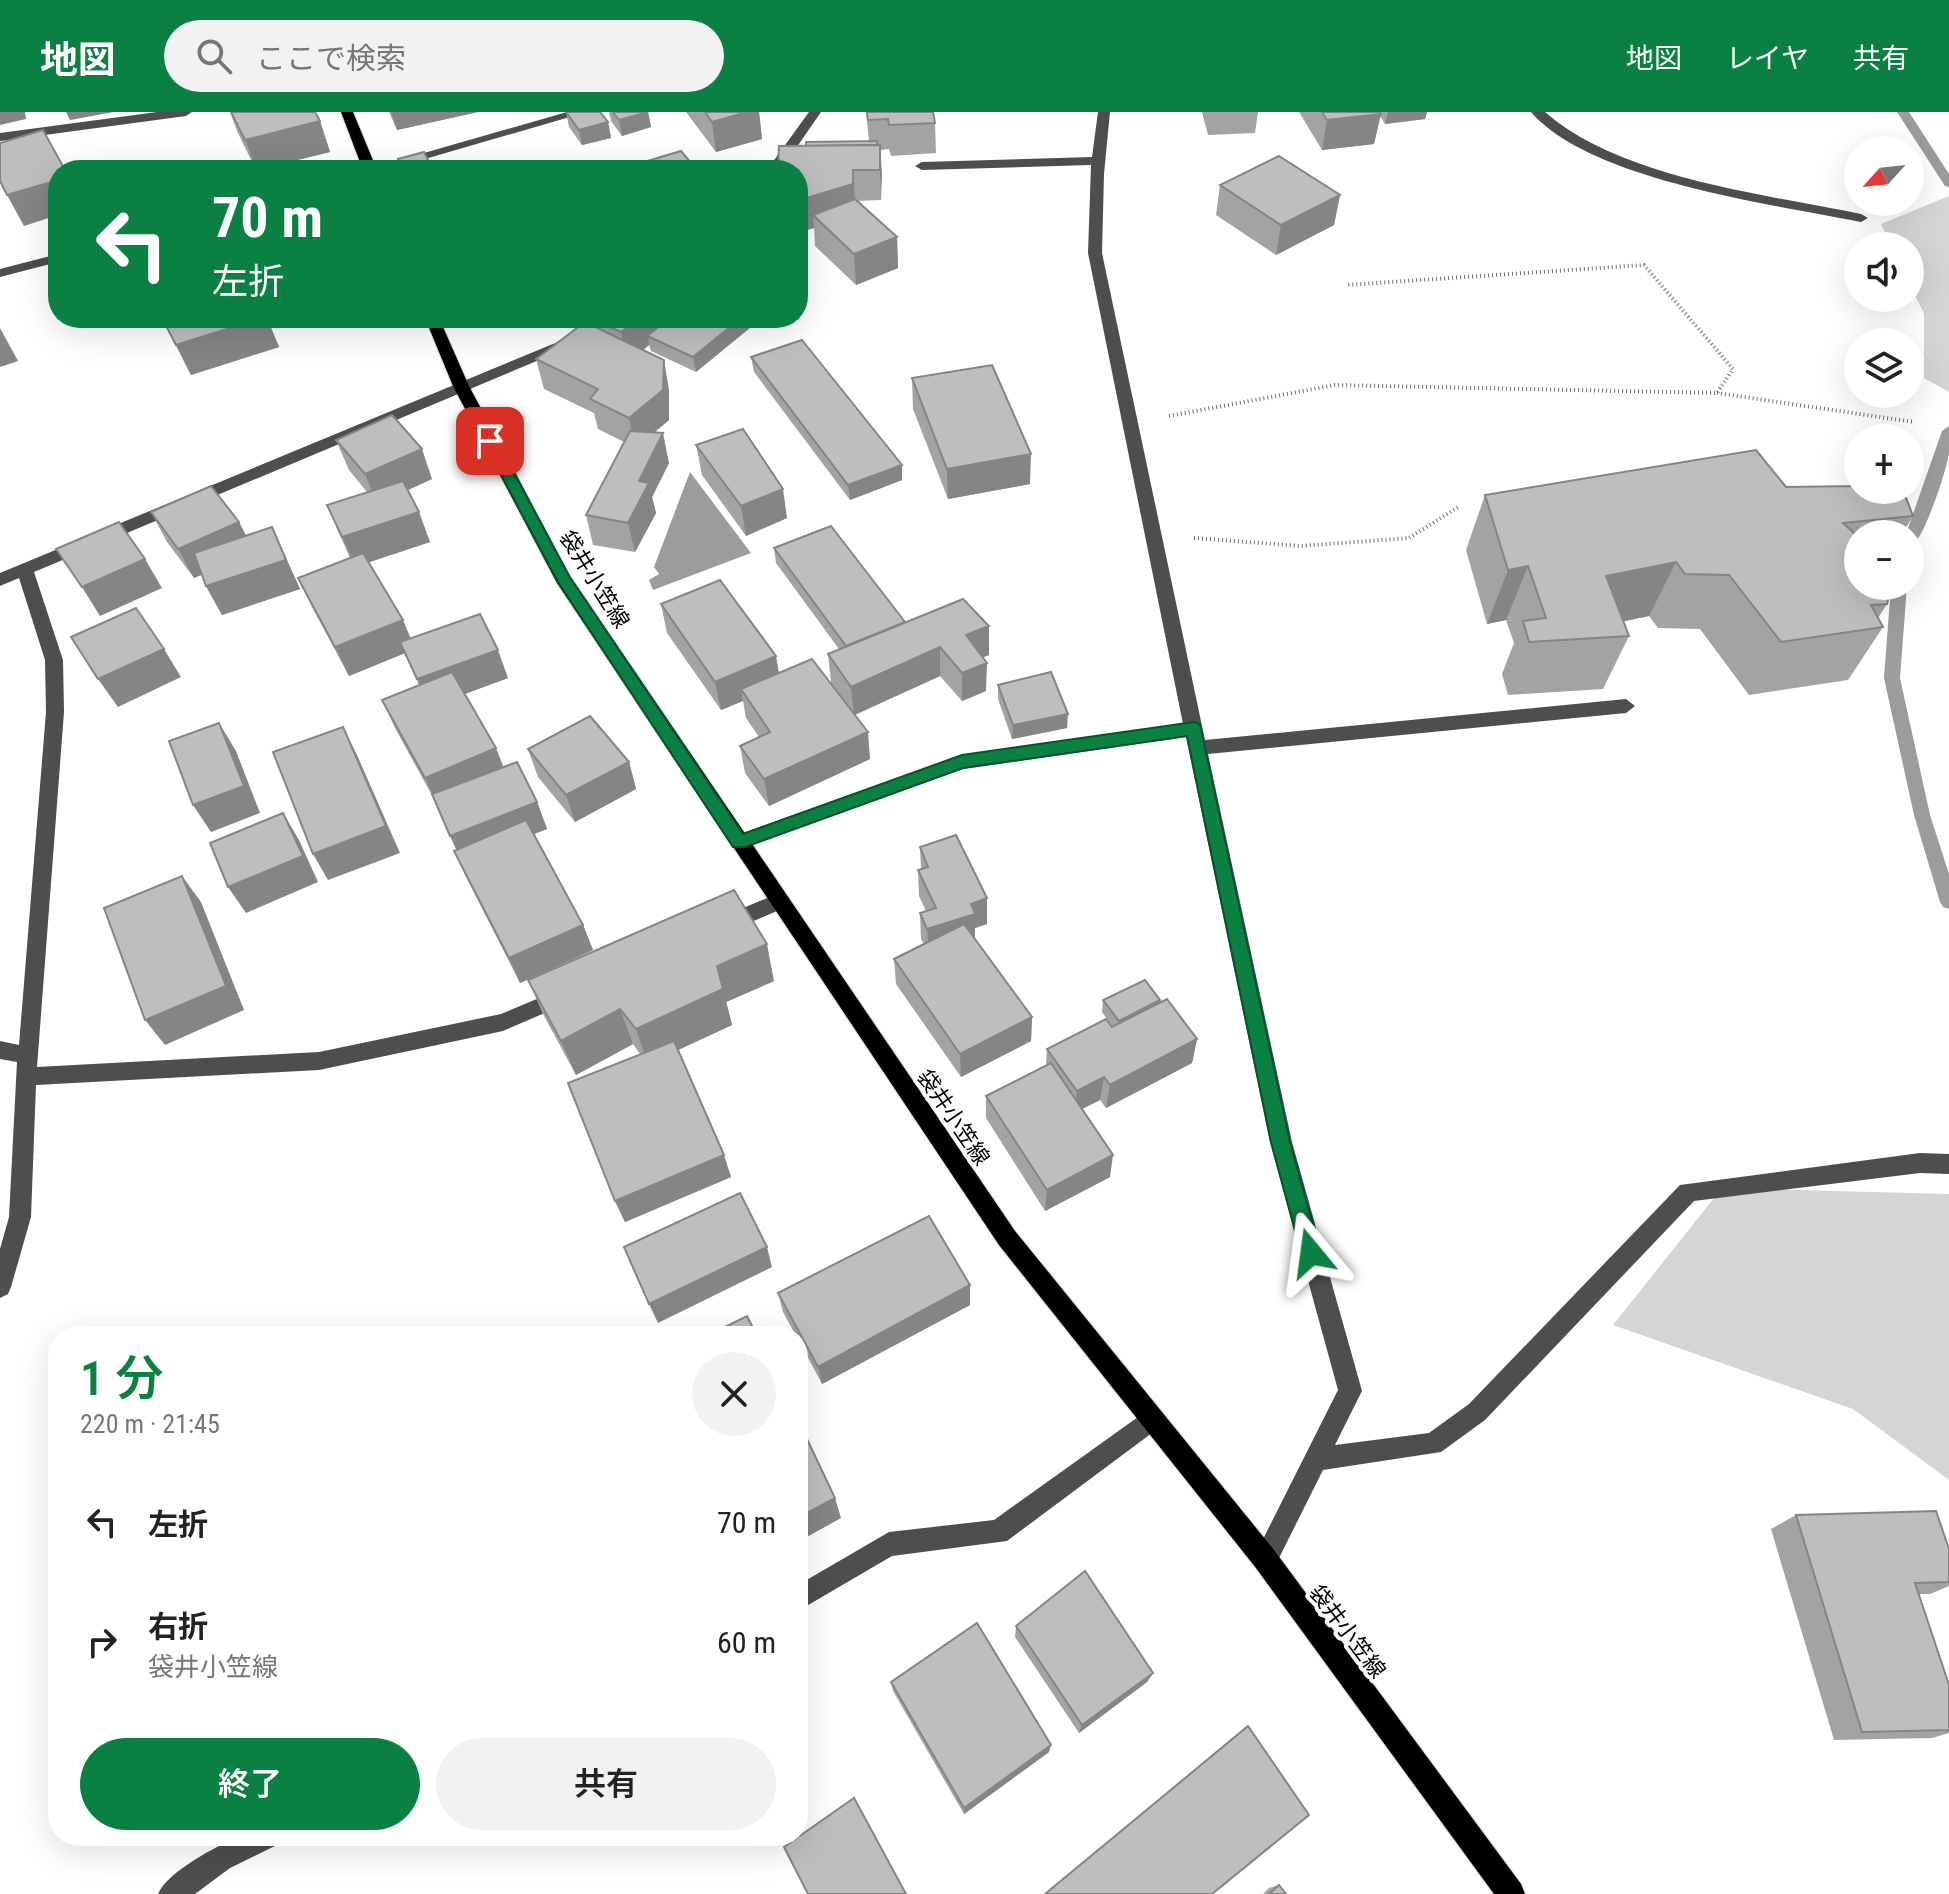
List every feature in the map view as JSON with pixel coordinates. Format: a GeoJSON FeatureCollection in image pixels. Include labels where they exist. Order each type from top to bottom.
{"type":"FeatureCollection","features":[{"type":"Feature","properties":{"kind":"main road"},"geometry":{"type":"LineString","coordinates":[[347,112],[367,160]]}},
{"type":"Feature","properties":{"kind":"main road","name":"袋井小笠線"},"geometry":{"type":"LineString","coordinates":[[436,328],[461,386],[563,579],[1007,1238],[1265,1559],[1511,1894]]}},
{"type":"Feature","properties":{"kind":"street"},"geometry":{"type":"LineString","coordinates":[[0,137],[186,112]]}},
{"type":"Feature","properties":{"kind":"street"},"geometry":{"type":"LineString","coordinates":[[407,160],[581,112]]}},
{"type":"Feature","properties":{"kind":"street"},"geometry":{"type":"LineString","coordinates":[[782,160],[815,112]]}},
{"type":"Feature","properties":{"kind":"street"},"geometry":{"type":"LineString","coordinates":[[1104,112],[1095,253],[1281,1142],[1350,1391],[1265,1559]]}},
{"type":"Feature","properties":{"kind":"street"},"geometry":{"type":"LineString","coordinates":[[1537,112],[1542,119],[1581,143],[1650,172],[1861,218]]}},
{"type":"Feature","properties":{"kind":"street"},"geometry":{"type":"LineString","coordinates":[[922,166],[1099,161]]}},
{"type":"Feature","properties":{"kind":"street"},"geometry":{"type":"LineString","coordinates":[[0,273],[48,261]]}},
{"type":"Feature","properties":{"kind":"street"},"geometry":{"type":"LineString","coordinates":[[0,580],[579,337]]}},
{"type":"Feature","properties":{"kind":"street"},"geometry":{"type":"LineString","coordinates":[[0,1287],[20,1217],[28,1066],[55,712],[54,660],[25,570]]}},
{"type":"Feature","properties":{"kind":"street"},"geometry":{"type":"LineString","coordinates":[[1197,748],[1626,706]]}},
{"type":"Feature","properties":{"kind":"street"},"geometry":{"type":"LineString","coordinates":[[739,842],[962,762],[1194,729]]}},
{"type":"Feature","properties":{"kind":"street"},"geometry":{"type":"LineString","coordinates":[[708,932],[779,901]]}},
{"type":"Feature","properties":{"kind":"street"},"geometry":{"type":"LineString","coordinates":[[0,1050],[28,1066],[319,1061],[503,1022],[580,988]]}},
{"type":"Feature","properties":{"kind":"street"},"geometry":{"type":"LineString","coordinates":[[1316,1459],[1433,1444],[1477,1412],[1688,1192],[1920,1163],[1949,1164]]}},
{"type":"Feature","properties":{"kind":"street"},"geometry":{"type":"LineString","coordinates":[[808,1593],[889,1544],[998,1532],[1152,1419]]}},
{"type":"Feature","properties":{"kind":"street"},"geometry":{"type":"LineString","coordinates":[[172,1894],[221,1859],[248,1846]]}},
{"type":"Feature","properties":{"kind":"path"},"geometry":{"type":"LineString","coordinates":[[1346,285],[1644,265],[1733,369],[1717,393]]}},
{"type":"Feature","properties":{"kind":"path"},"geometry":{"type":"LineString","coordinates":[[1129,423],[1335,385],[1717,393],[1914,422]]}},
{"type":"Feature","properties":{"kind":"path"},"geometry":{"type":"LineString","coordinates":[[1153,535],[1301,546],[1409,538],[1460,506]]}},
{"type":"Feature","properties":{"kind":"shaded area"},"geometry":{"type":"Polygon","coordinates":[[[1949,196],[1949,392],[1924,378],[1924,232],[1885,232],[1881,224],[1900,216],[1924,216],[1924,206],[1949,196]]]}},
{"type":"Feature","properties":{"kind":"shaded area"},"geometry":{"type":"Polygon","coordinates":[[[690,472],[751,553],[653,590],[649,580],[659,574],[654,567],[690,472]]]}},
{"type":"Feature","properties":{"kind":"shaded area"},"geometry":{"type":"Polygon","coordinates":[[[1722,1188],[1949,1194],[1949,1480],[1853,1409],[1613,1325],[1722,1188]]]}},
{"type":"Feature","properties":{"kind":"building"},"geometry":{"type":"Polygon","coordinates":[[[231,112],[315,112],[320,121],[245,140],[231,112]]]}},
{"type":"Feature","properties":{"kind":"building"},"geometry":{"type":"Polygon","coordinates":[[[566,112],[600,112],[608,122],[579,130],[566,112]]]}},
{"type":"Feature","properties":{"kind":"building"},"geometry":{"type":"Polygon","coordinates":[[[613,112],[648,112],[619,120],[613,112]]]}},
{"type":"Feature","properties":{"kind":"building"},"geometry":{"type":"Polygon","coordinates":[[[705,112],[747,112],[712,122],[705,112]]]}},
{"type":"Feature","properties":{"kind":"building"},"geometry":{"type":"Polygon","coordinates":[[[867,112],[933,112],[935,123],[889,125],[888,119],[868,120],[867,112]]]}},
{"type":"Feature","properties":{"kind":"building"},"geometry":{"type":"Polygon","coordinates":[[[1322,112],[1380,112],[1381,114],[1327,120],[1322,112]]]}},
{"type":"Feature","properties":{"kind":"building"},"geometry":{"type":"Polygon","coordinates":[[[43,130],[60,160],[48,160],[48,183],[7,195],[0,181],[0,143],[43,130]]]}},
{"type":"Feature","properties":{"kind":"building"},"geometry":{"type":"Polygon","coordinates":[[[877,141],[877,145],[806,146],[806,142],[877,141]]]}},
{"type":"Feature","properties":{"kind":"building"},"geometry":{"type":"Polygon","coordinates":[[[880,145],[880,170],[853,170],[853,184],[808,198],[808,160],[778,160],[779,146],[880,145]]]}},
{"type":"Feature","properties":{"kind":"building"},"geometry":{"type":"Polygon","coordinates":[[[681,151],[689,160],[651,160],[681,151]]]}},
{"type":"Feature","properties":{"kind":"building"},"geometry":{"type":"Polygon","coordinates":[[[424,152],[428,160],[398,160],[424,152]]]}},
{"type":"Feature","properties":{"kind":"building"},"geometry":{"type":"Polygon","coordinates":[[[1279,156],[1340,195],[1281,225],[1220,185],[1279,156]]]}},
{"type":"Feature","properties":{"kind":"building"},"geometry":{"type":"Polygon","coordinates":[[[855,199],[897,237],[854,254],[813,215],[855,199]]]}},
{"type":"Feature","properties":{"kind":"building"},"geometry":{"type":"Polygon","coordinates":[[[167,328],[230,328],[176,345],[167,328]]]}},
{"type":"Feature","properties":{"kind":"building"},"geometry":{"type":"Polygon","coordinates":[[[577,328],[597,328],[664,360],[663,390],[629,418],[590,399],[598,389],[536,359],[577,328]]]}},
{"type":"Feature","properties":{"kind":"building"},"geometry":{"type":"Polygon","coordinates":[[[657,328],[729,328],[693,357],[647,336],[657,328]]]}},
{"type":"Feature","properties":{"kind":"building"},"geometry":{"type":"Polygon","coordinates":[[[802,340],[902,465],[848,485],[751,357],[802,340]]]}},
{"type":"Feature","properties":{"kind":"building"},"geometry":{"type":"Polygon","coordinates":[[[992,365],[1031,454],[947,469],[912,378],[992,365]]]}},
{"type":"Feature","properties":{"kind":"building"},"geometry":{"type":"Polygon","coordinates":[[[392,415],[422,449],[365,474],[336,440],[392,415]]]}},
{"type":"Feature","properties":{"kind":"building"},"geometry":{"type":"Polygon","coordinates":[[[743,429],[783,489],[741,506],[696,445],[743,429]]]}},
{"type":"Feature","properties":{"kind":"building"},"geometry":{"type":"Polygon","coordinates":[[[630,431],[663,433],[639,481],[649,483],[628,523],[586,515],[630,431]]]}},
{"type":"Feature","properties":{"kind":"building"},"geometry":{"type":"Polygon","coordinates":[[[1756,450],[1786,487],[1844,486],[1844,504],[1908,504],[1913,516],[1844,520],[1843,523],[1844,600],[1888,600],[1887,604],[1871,605],[1883,627],[1781,642],[1729,575],[1685,574],[1676,562],[1606,576],[1629,636],[1529,642],[1523,621],[1546,618],[1528,566],[1508,570],[1485,495],[1756,450]]]}},
{"type":"Feature","properties":{"kind":"building"},"geometry":{"type":"Polygon","coordinates":[[[403,481],[419,512],[342,537],[327,505],[403,481]]]}},
{"type":"Feature","properties":{"kind":"building"},"geometry":{"type":"Polygon","coordinates":[[[211,486],[239,522],[178,549],[151,512],[211,486]]]}},
{"type":"Feature","properties":{"kind":"building"},"geometry":{"type":"Polygon","coordinates":[[[119,522],[145,559],[82,587],[56,549],[119,522]]]}},
{"type":"Feature","properties":{"kind":"building"},"geometry":{"type":"Polygon","coordinates":[[[831,526],[905,622],[846,646],[774,548],[831,526]]]}},
{"type":"Feature","properties":{"kind":"building"},"geometry":{"type":"Polygon","coordinates":[[[272,527],[286,560],[206,586],[194,553],[272,527]]]}},
{"type":"Feature","properties":{"kind":"building"},"geometry":{"type":"Polygon","coordinates":[[[363,553],[403,620],[335,647],[298,578],[363,553]]]}},
{"type":"Feature","properties":{"kind":"building"},"geometry":{"type":"Polygon","coordinates":[[[720,580],[776,656],[715,682],[661,604],[720,580]]]}},
{"type":"Feature","properties":{"kind":"building"},"geometry":{"type":"Polygon","coordinates":[[[963,599],[989,626],[966,635],[987,663],[962,673],[940,647],[851,687],[828,654],[963,599]]]}},
{"type":"Feature","properties":{"kind":"building"},"geometry":{"type":"Polygon","coordinates":[[[136,608],[164,649],[98,679],[71,637],[136,608]]]}},
{"type":"Feature","properties":{"kind":"building"},"geometry":{"type":"Polygon","coordinates":[[[480,614],[498,650],[417,679],[400,642],[480,614]]]}},
{"type":"Feature","properties":{"kind":"building"},"geometry":{"type":"Polygon","coordinates":[[[812,659],[868,732],[764,779],[740,746],[770,732],[741,689],[812,659]]]}},
{"type":"Feature","properties":{"kind":"building"},"geometry":{"type":"Polygon","coordinates":[[[452,672],[496,748],[425,778],[382,700],[452,672]]]}},
{"type":"Feature","properties":{"kind":"building"},"geometry":{"type":"Polygon","coordinates":[[[1051,672],[1068,714],[1013,725],[998,685],[1051,672]]]}},
{"type":"Feature","properties":{"kind":"building"},"geometry":{"type":"Polygon","coordinates":[[[590,716],[629,762],[566,795],[528,749],[590,716]]]}},
{"type":"Feature","properties":{"kind":"building"},"geometry":{"type":"Polygon","coordinates":[[[219,723],[244,786],[193,805],[169,741],[219,723]]]}},
{"type":"Feature","properties":{"kind":"building"},"geometry":{"type":"Polygon","coordinates":[[[343,727],[386,826],[313,854],[273,752],[343,727]]]}},
{"type":"Feature","properties":{"kind":"building"},"geometry":{"type":"Polygon","coordinates":[[[517,762],[537,802],[450,836],[432,794],[517,762]]]}},
{"type":"Feature","properties":{"kind":"building"},"geometry":{"type":"Polygon","coordinates":[[[283,813],[303,856],[228,887],[210,843],[283,813]]]}},
{"type":"Feature","properties":{"kind":"building"},"geometry":{"type":"Polygon","coordinates":[[[526,820],[583,925],[509,958],[454,851],[526,820]]]}},
{"type":"Feature","properties":{"kind":"building"},"geometry":{"type":"Polygon","coordinates":[[[956,835],[987,898],[971,904],[975,914],[927,929],[920,913],[936,908],[918,870],[928,867],[920,847],[956,835]]]}},
{"type":"Feature","properties":{"kind":"building"},"geometry":{"type":"Polygon","coordinates":[[[182,876],[226,986],[145,1020],[104,908],[182,876]]]}},
{"type":"Feature","properties":{"kind":"building"},"geometry":{"type":"Polygon","coordinates":[[[734,890],[767,944],[717,966],[723,989],[636,1029],[620,1009],[561,1041],[528,980],[734,890]]]}},
{"type":"Feature","properties":{"kind":"building"},"geometry":{"type":"Polygon","coordinates":[[[964,924],[1032,1017],[960,1054],[894,959],[964,924]]]}},
{"type":"Feature","properties":{"kind":"building"},"geometry":{"type":"Polygon","coordinates":[[[1145,980],[1160,1000],[1119,1021],[1103,1000],[1145,980]]]}},
{"type":"Feature","properties":{"kind":"building"},"geometry":{"type":"Polygon","coordinates":[[[1167,999],[1197,1039],[1110,1085],[1104,1077],[1077,1091],[1047,1049],[1106,1019],[1112,1027],[1167,999]]]}},
{"type":"Feature","properties":{"kind":"building"},"geometry":{"type":"Polygon","coordinates":[[[674,1041],[724,1155],[615,1201],[568,1083],[674,1041]]]}},
{"type":"Feature","properties":{"kind":"building"},"geometry":{"type":"Polygon","coordinates":[[[1051,1063],[1113,1155],[1047,1190],[986,1096],[1051,1063]]]}},
{"type":"Feature","properties":{"kind":"building"},"geometry":{"type":"Polygon","coordinates":[[[740,1193],[767,1247],[649,1304],[624,1247],[740,1193]]]}},
{"type":"Feature","properties":{"kind":"building"},"geometry":{"type":"Polygon","coordinates":[[[929,1216],[970,1285],[818,1367],[808,1348],[808,1326],[796,1326],[778,1293],[929,1216]]]}},
{"type":"Feature","properties":{"kind":"building"},"geometry":{"type":"Polygon","coordinates":[[[747,1316],[752,1326],[727,1326],[747,1316]]]}},
{"type":"Feature","properties":{"kind":"building"},"geometry":{"type":"Polygon","coordinates":[[[808,1441],[835,1498],[808,1513],[808,1441]]]}},
{"type":"Feature","properties":{"kind":"building"},"geometry":{"type":"Polygon","coordinates":[[[1936,1511],[1949,1549],[1949,1582],[1915,1583],[1949,1685],[1949,1730],[1862,1732],[1796,1515],[1936,1511]]]}},
{"type":"Feature","properties":{"kind":"building"},"geometry":{"type":"Polygon","coordinates":[[[1085,1571],[1153,1673],[1082,1725],[1016,1626],[1085,1571]]]}},
{"type":"Feature","properties":{"kind":"building"},"geometry":{"type":"Polygon","coordinates":[[[977,1623],[1051,1745],[964,1808],[891,1682],[977,1623]]]}},
{"type":"Feature","properties":{"kind":"building"},"geometry":{"type":"Polygon","coordinates":[[[1248,1726],[1309,1815],[1212,1894],[1045,1894],[1248,1726]]]}},
{"type":"Feature","properties":{"kind":"building"},"geometry":{"type":"Polygon","coordinates":[[[854,1798],[906,1894],[808,1894],[784,1847],[808,1846],[808,1830],[854,1798]]]}},
{"type":"Feature","properties":{"kind":"building"},"geometry":{"type":"Polygon","coordinates":[[[1279,1885],[1286,1894],[1269,1894],[1279,1885]]]}},
{"type":"Feature","properties":{"kind":"waterway"},"geometry":{"type":"LineString","coordinates":[[1903,112],[1949,183]]}},
{"type":"Feature","properties":{"kind":"waterway"},"geometry":{"type":"LineString","coordinates":[[1919,520],[1949,431]]}},
{"type":"Feature","properties":{"kind":"waterway"},"geometry":{"type":"LineString","coordinates":[[1898,600],[1892,678],[1922,815],[1949,902]]}},
{"type":"Feature","properties":{"kind":"route"},"geometry":{"type":"LineString","coordinates":[[490,441],[563,579],[739,842],[962,762],[1194,729],[1281,1142],[1311,1253]]}}]}
